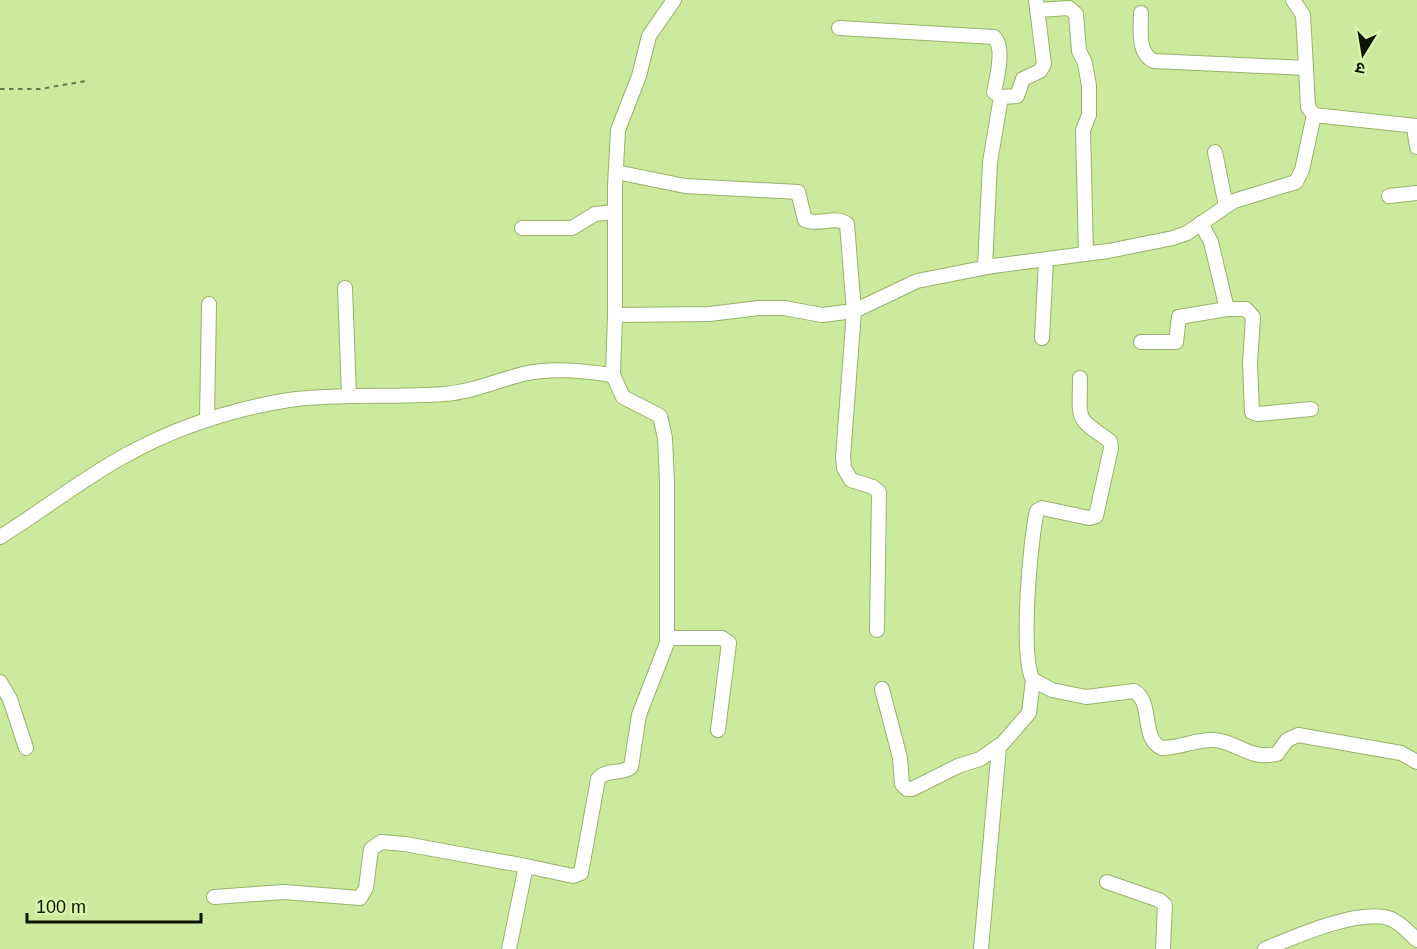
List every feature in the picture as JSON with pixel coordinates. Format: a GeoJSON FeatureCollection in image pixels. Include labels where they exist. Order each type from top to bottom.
{"type":"FeatureCollection","features":[{"type":"Feature","properties":{"kind":"street"},"geometry":{"type":"LineString","coordinates":[[214,897],[284,892],[360,898],[366,888],[371,849],[381,842],[422,846],[573,876],[581,873],[598,778],[608,772],[627,770],[631,767],[639,715],[668,638],[667,483],[663,424],[653,411],[630,403],[623,397],[613,375],[616,172],[621,118],[639,76],[649,36],[675,0]]}},
{"type":"Feature","properties":{"kind":"street"},"geometry":{"type":"LineString","coordinates":[[1293,0],[1303,15],[1308,107],[1314,115],[1415,127],[1417,147]]}},
{"type":"Feature","properties":{"kind":"street"},"geometry":{"type":"LineString","coordinates":[[839,28],[994,37],[998,43],[998,57],[994,92],[1001,97],[1017,96],[1023,79],[1043,69],[1044,59],[1036,5],[1069,8],[1076,14],[1079,51],[1085,63],[1089,93],[1089,115],[1083,130],[1086,254]]}},
{"type":"Feature","properties":{"kind":"street"},"geometry":{"type":"LineString","coordinates":[[1141,13],[1143,49],[1154,61],[1306,68]]}},
{"type":"Feature","properties":{"kind":"street"},"geometry":{"type":"LineString","coordinates":[[985,267],[990,162],[1001,97]]}},
{"type":"Feature","properties":{"kind":"street"},"geometry":{"type":"LineString","coordinates":[[615,315],[709,314],[759,308],[784,308],[822,315],[854,311],[917,281],[985,267],[1086,254],[1173,238],[1226,207],[1296,182],[1302,170],[1314,115]]}},
{"type":"Feature","properties":{"kind":"street"},"geometry":{"type":"LineString","coordinates":[[1215,152],[1226,207]]}},
{"type":"Feature","properties":{"kind":"street"},"geometry":{"type":"LineString","coordinates":[[616,172],[685,186],[798,192],[805,220],[812,222],[839,220],[847,224],[854,311],[843,458],[844,468],[850,480],[873,486],[879,492],[877,630]]}},
{"type":"Feature","properties":{"kind":"street"},"geometry":{"type":"LineString","coordinates":[[1389,196],[1417,193]]}},
{"type":"Feature","properties":{"kind":"street"},"geometry":{"type":"LineString","coordinates":[[522,228],[572,228],[595,214],[615,212]]}},
{"type":"Feature","properties":{"kind":"street"},"geometry":{"type":"LineString","coordinates":[[1201,223],[1211,242],[1227,309]]}},
{"type":"Feature","properties":{"kind":"street"},"geometry":{"type":"LineString","coordinates":[[1041,338],[1046,260]]}},
{"type":"Feature","properties":{"kind":"street"},"geometry":{"type":"LineString","coordinates":[[345,288],[349,396]]}},
{"type":"Feature","properties":{"kind":"street"},"geometry":{"type":"LineString","coordinates":[[207,420],[209,304]]}},
{"type":"Feature","properties":{"kind":"street"},"geometry":{"type":"LineString","coordinates":[[1141,342],[1176,342],[1179,317],[1227,309],[1246,309],[1253,317],[1250,364],[1252,412],[1258,414],[1311,409]]}},
{"type":"Feature","properties":{"kind":"street"},"geometry":{"type":"LineString","coordinates":[[0,537],[124,456],[186,427],[207,420],[289,400],[442,394],[470,390],[548,370],[613,375]]}},
{"type":"Feature","properties":{"kind":"street"},"geometry":{"type":"LineString","coordinates":[[882,689],[900,758],[903,787],[918,787],[948,771],[981,759],[999,747],[1029,713],[1033,680],[1029,670],[1026,623],[1037,511],[1042,508],[1089,518],[1096,516],[1111,448],[1110,441],[1090,429],[1081,419],[1080,378]]}},
{"type":"Feature","properties":{"kind":"street"},"geometry":{"type":"LineString","coordinates":[[668,638],[722,638],[729,643],[718,730]]}},
{"type":"Feature","properties":{"kind":"street"},"geometry":{"type":"LineString","coordinates":[[1033,680],[1052,690],[1086,697],[1102,697],[1134,691],[1143,700],[1153,740],[1162,748],[1204,740],[1217,740],[1252,755],[1272,755],[1277,754],[1292,736],[1298,735],[1401,753],[1417,762]]}},
{"type":"Feature","properties":{"kind":"street"},"geometry":{"type":"LineString","coordinates":[[0,682],[10,699],[26,748]]}},
{"type":"Feature","properties":{"kind":"street"},"geometry":{"type":"LineString","coordinates":[[981,949],[999,747]]}},
{"type":"Feature","properties":{"kind":"street"},"geometry":{"type":"LineString","coordinates":[[509,949],[526,866]]}},
{"type":"Feature","properties":{"kind":"street"},"geometry":{"type":"LineString","coordinates":[[1107,882],[1159,900],[1165,905],[1163,949]]}},
{"type":"Feature","properties":{"kind":"street"},"geometry":{"type":"LineString","coordinates":[[1265,949],[1309,931],[1372,915],[1394,920],[1417,940]]}},
{"type":"Feature","properties":{"kind":"path"},"geometry":{"type":"LineString","coordinates":[[0,89],[40,89],[86,81]]}}]}
